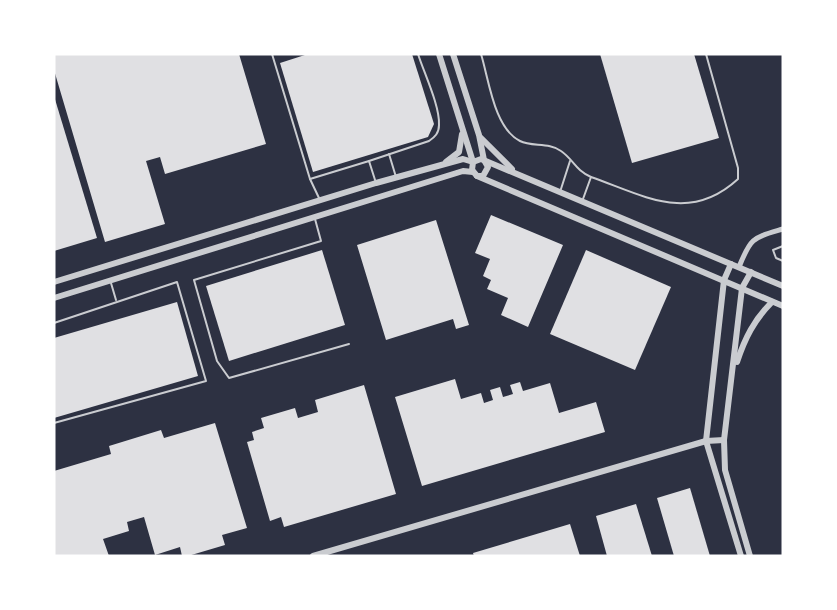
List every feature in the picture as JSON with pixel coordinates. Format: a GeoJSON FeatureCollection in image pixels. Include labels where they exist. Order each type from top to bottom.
{"type":"FeatureCollection","features":[{"type":"Feature","properties":{"kind":"street"},"geometry":{"type":"LineString","coordinates":[[439,54],[475,174]]}},
{"type":"Feature","properties":{"kind":"street"},"geometry":{"type":"LineString","coordinates":[[54,298],[324,212],[463,171],[483,176],[488,169],[483,160],[479,135],[453,54]]}},
{"type":"Feature","properties":{"kind":"street"},"geometry":{"type":"LineString","coordinates":[[441,165],[459,152],[463,131]]}},
{"type":"Feature","properties":{"kind":"street"},"geometry":{"type":"LineString","coordinates":[[479,135],[497,157],[517,174]]}},
{"type":"Feature","properties":{"kind":"street"},"geometry":{"type":"LineString","coordinates":[[54,282],[376,183],[463,159],[473,162],[483,160],[783,286]]}},
{"type":"Feature","properties":{"kind":"street"},"geometry":{"type":"LineString","coordinates":[[475,174],[783,306]]}},
{"type":"Feature","properties":{"kind":"street"},"geometry":{"type":"LineString","coordinates":[[320,201],[324,212]]}},
{"type":"Feature","properties":{"kind":"street"},"geometry":{"type":"LineString","coordinates":[[739,267],[748,244],[760,236],[783,229]]}},
{"type":"Feature","properties":{"kind":"street"},"geometry":{"type":"LineString","coordinates":[[731,264],[724,280],[706,441],[741,556]]}},
{"type":"Feature","properties":{"kind":"street"},"geometry":{"type":"LineString","coordinates":[[750,556],[726,470],[724,440],[742,288],[751,272]]}},
{"type":"Feature","properties":{"kind":"street"},"geometry":{"type":"LineString","coordinates":[[732,374],[746,335],[757,317],[772,302]]}},
{"type":"Feature","properties":{"kind":"street"},"geometry":{"type":"LineString","coordinates":[[313,556],[706,441],[724,440]]}},
{"type":"Feature","properties":{"kind":"lane"},"geometry":{"type":"LineString","coordinates":[[272,54],[310,178],[320,201]]}},
{"type":"Feature","properties":{"kind":"lane"},"geometry":{"type":"LineString","coordinates":[[310,178],[429,141],[436,135],[439,126],[437,114],[418,54]]}},
{"type":"Feature","properties":{"kind":"lane"},"geometry":{"type":"LineString","coordinates":[[481,54],[503,124],[521,141],[552,146],[562,151],[579,172],[670,204],[709,200],[722,194],[738,179],[738,168],[706,54]]}},
{"type":"Feature","properties":{"kind":"lane"},"geometry":{"type":"LineString","coordinates":[[389,154],[396,177]]}},
{"type":"Feature","properties":{"kind":"lane"},"geometry":{"type":"LineString","coordinates":[[369,161],[376,183]]}},
{"type":"Feature","properties":{"kind":"lane"},"geometry":{"type":"LineString","coordinates":[[560,192],[570,161]]}},
{"type":"Feature","properties":{"kind":"lane"},"geometry":{"type":"LineString","coordinates":[[582,202],[591,177]]}},
{"type":"Feature","properties":{"kind":"lane"},"geometry":{"type":"LineString","coordinates":[[314,216],[321,241],[194,280],[217,361],[229,378],[349,344]]}},
{"type":"Feature","properties":{"kind":"lane"},"geometry":{"type":"LineString","coordinates":[[783,246],[773,250],[776,258],[783,261]]}},
{"type":"Feature","properties":{"kind":"lane"},"geometry":{"type":"LineString","coordinates":[[110,280],[116,301]]}},
{"type":"Feature","properties":{"kind":"lane"},"geometry":{"type":"LineString","coordinates":[[54,323],[177,282],[206,381],[54,423]]}},
{"type":"Feature","properties":{"kind":"building"},"geometry":{"type":"Polygon","coordinates":[[[54,54],[239,54],[266,144],[165,174],[160,157],[146,161],[165,224],[105,242],[54,70],[54,54]]]}},
{"type":"Feature","properties":{"kind":"building"},"geometry":{"type":"Polygon","coordinates":[[[308,54],[412,54],[434,124],[428,137],[313,172],[280,63],[308,54]]]}},
{"type":"Feature","properties":{"kind":"building"},"geometry":{"type":"Polygon","coordinates":[[[600,54],[694,54],[719,138],[632,163],[600,54]]]}},
{"type":"Feature","properties":{"kind":"building"},"geometry":{"type":"Polygon","coordinates":[[[54,96],[97,238],[54,251],[54,96]]]}},
{"type":"Feature","properties":{"kind":"building"},"geometry":{"type":"Polygon","coordinates":[[[491,215],[563,245],[528,327],[501,315],[508,298],[487,289],[491,280],[483,276],[490,259],[475,253],[491,215]]]}},
{"type":"Feature","properties":{"kind":"building"},"geometry":{"type":"Polygon","coordinates":[[[436,220],[469,325],[456,329],[453,319],[386,340],[357,245],[436,220]]]}},
{"type":"Feature","properties":{"kind":"building"},"geometry":{"type":"Polygon","coordinates":[[[322,250],[345,325],[229,361],[206,286],[322,250]]]}},
{"type":"Feature","properties":{"kind":"building"},"geometry":{"type":"Polygon","coordinates":[[[586,250],[671,287],[635,370],[550,334],[586,250]]]}},
{"type":"Feature","properties":{"kind":"building"},"geometry":{"type":"Polygon","coordinates":[[[177,302],[198,376],[54,418],[54,338],[177,302]]]}},
{"type":"Feature","properties":{"kind":"building"},"geometry":{"type":"Polygon","coordinates":[[[455,379],[461,399],[481,393],[484,403],[493,400],[490,390],[500,387],[503,397],[513,394],[510,385],[520,382],[523,391],[550,383],[559,413],[596,402],[605,432],[422,486],[395,397],[455,379]]]}},
{"type":"Feature","properties":{"kind":"building"},"geometry":{"type":"Polygon","coordinates":[[[364,385],[396,494],[284,527],[281,517],[270,521],[247,442],[254,440],[252,432],[264,428],[261,418],[295,408],[298,418],[318,412],[315,400],[364,385]]]}},
{"type":"Feature","properties":{"kind":"building"},"geometry":{"type":"Polygon","coordinates":[[[215,423],[247,528],[222,535],[225,545],[188,556],[182,556],[180,547],[155,555],[144,517],[127,522],[129,531],[103,539],[109,556],[54,556],[54,471],[111,454],[109,446],[161,430],[164,438],[215,423]]]}},
{"type":"Feature","properties":{"kind":"building"},"geometry":{"type":"Polygon","coordinates":[[[690,488],[710,556],[674,556],[657,498],[690,488]]]}},
{"type":"Feature","properties":{"kind":"building"},"geometry":{"type":"Polygon","coordinates":[[[636,504],[652,556],[607,556],[596,516],[636,504]]]}},
{"type":"Feature","properties":{"kind":"building"},"geometry":{"type":"Polygon","coordinates":[[[570,524],[580,556],[474,556],[473,553],[570,524]]]}}]}
